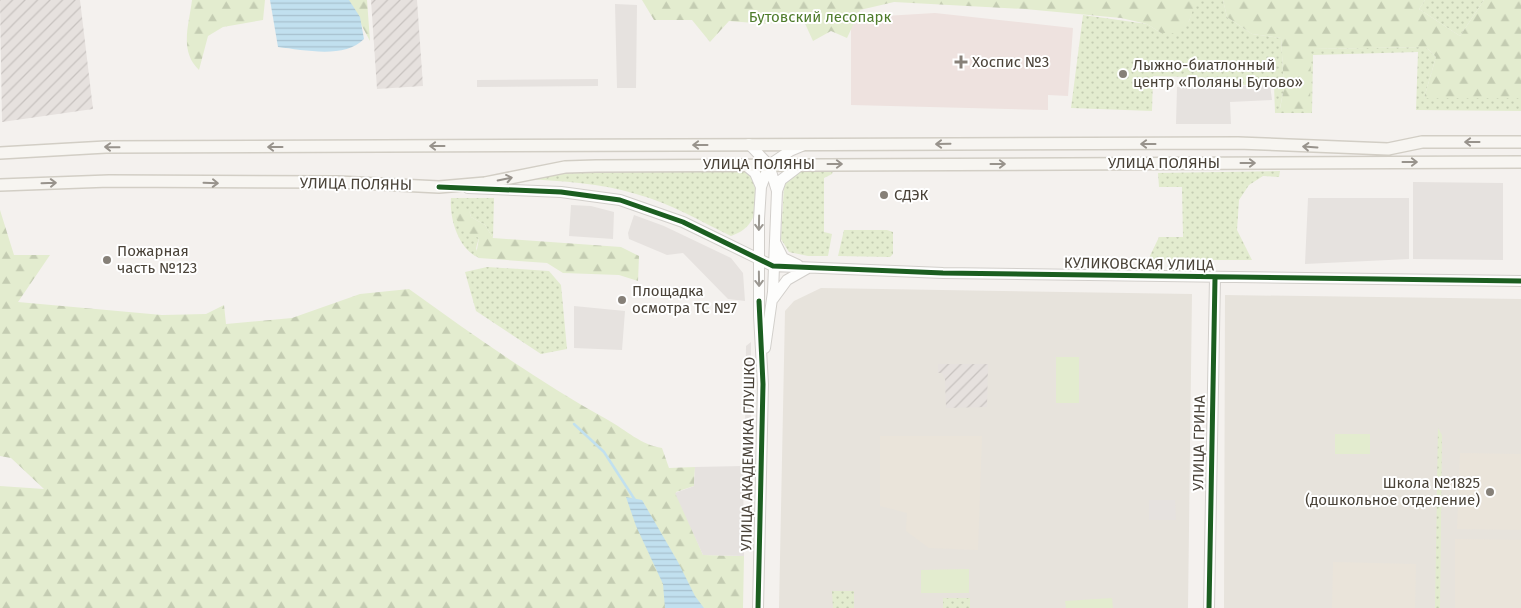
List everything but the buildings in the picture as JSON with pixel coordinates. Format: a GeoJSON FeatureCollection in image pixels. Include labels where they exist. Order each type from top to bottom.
{"type":"FeatureCollection","features":[{"type":"Feature","properties":{"kind":"main road","name":"УЛИЦА ПОЛЯНЫ"},"geometry":{"type":"LineString","coordinates":[[0,153],[106,147],[749,144],[803,146],[1238,143],[1388,149],[1422,142],[1521,142]]}},
{"type":"Feature","properties":{"kind":"main road","name":"УЛИЦА ПОЛЯНЫ"},"geometry":{"type":"LineString","coordinates":[[0,185],[118,181],[338,182],[439,187],[485,183],[565,167],[744,164],[1521,162]]}},
{"type":"Feature","properties":{"kind":"street"},"geometry":{"type":"LineString","coordinates":[[749,144],[769,165],[777,191]]}},
{"type":"Feature","properties":{"kind":"street"},"geometry":{"type":"LineString","coordinates":[[769,165],[790,150],[803,146]]}},
{"type":"Feature","properties":{"kind":"street"},"geometry":{"type":"LineString","coordinates":[[744,164],[755,172],[761,187]]}},
{"type":"Feature","properties":{"kind":"street"},"geometry":{"type":"LineString","coordinates":[[763,363],[772,301],[777,191],[781,180],[802,164]]}},
{"type":"Feature","properties":{"kind":"street","name":"УЛИЦА АКАДЕМИКА ГЛУШКО"},"geometry":{"type":"LineString","coordinates":[[758,608],[763,363],[758,258],[761,187],[769,165]]}},
{"type":"Feature","properties":{"kind":"street","name":"КУЛИКОВСКАЯ УЛИЦА"},"geometry":{"type":"LineString","coordinates":[[439,187],[561,192],[620,200],[683,222],[773,266],[1215,278],[1521,281]]}},
{"type":"Feature","properties":{"kind":"street"},"geometry":{"type":"LineString","coordinates":[[758,258],[766,253],[775,240]]}},
{"type":"Feature","properties":{"kind":"street"},"geometry":{"type":"LineString","coordinates":[[775,240],[778,252],[783,258],[809,268]]}},
{"type":"Feature","properties":{"kind":"street"},"geometry":{"type":"LineString","coordinates":[[772,301],[787,280],[809,268]]}},
{"type":"Feature","properties":{"kind":"street","name":"УЛИЦА ГРИНА"},"geometry":{"type":"LineString","coordinates":[[1209,608],[1215,278]]}},
{"type":"Feature","properties":{"kind":"shaded area"},"geometry":{"type":"Polygon","coordinates":[[[0,0],[80,0],[93,109],[2,122],[0,0]]]}},
{"type":"Feature","properties":{"kind":"shaded area"},"geometry":{"type":"Polygon","coordinates":[[[371,0],[417,0],[423,86],[377,89],[371,0]]]}},
{"type":"Feature","properties":{"kind":"shaded area"},"geometry":{"type":"Polygon","coordinates":[[[615,4],[637,5],[636,88],[617,88],[615,4]]]}},
{"type":"Feature","properties":{"kind":"shaded area","name":"Хоспис №3"},"geometry":{"type":"Polygon","coordinates":[[[935,13],[1073,28],[1068,96],[1048,95],[1048,110],[851,105],[851,18],[935,13]]]}},
{"type":"Feature","properties":{"kind":"shaded area"},"geometry":{"type":"Polygon","coordinates":[[[598,79],[598,86],[477,87],[477,80],[598,79]]]}},
{"type":"Feature","properties":{"kind":"shaded area"},"geometry":{"type":"Polygon","coordinates":[[[1270,85],[1272,100],[1230,102],[1231,124],[1176,124],[1177,87],[1270,85]]]}},
{"type":"Feature","properties":{"kind":"shaded area"},"geometry":{"type":"Polygon","coordinates":[[[1413,182],[1503,183],[1503,260],[1413,259],[1413,182]]]}},
{"type":"Feature","properties":{"kind":"shaded area"},"geometry":{"type":"Polygon","coordinates":[[[1308,198],[1409,198],[1409,259],[1305,264],[1308,198]]]}},
{"type":"Feature","properties":{"kind":"shaded area"},"geometry":{"type":"Polygon","coordinates":[[[571,205],[591,206],[614,212],[613,239],[569,236],[571,205]]]}},
{"type":"Feature","properties":{"kind":"shaded area"},"geometry":{"type":"Polygon","coordinates":[[[634,215],[664,226],[731,258],[743,273],[745,301],[728,299],[683,253],[667,255],[629,239],[628,233],[634,215]]]}},
{"type":"Feature","properties":{"kind":"shaded area"},"geometry":{"type":"Polygon","coordinates":[[[821,288],[1192,294],[1188,608],[779,608],[785,311],[794,301],[821,288]]]}},
{"type":"Feature","properties":{"kind":"shaded area"},"geometry":{"type":"Polygon","coordinates":[[[1225,295],[1521,299],[1521,608],[1224,608],[1225,295]]]}},
{"type":"Feature","properties":{"kind":"shaded area"},"geometry":{"type":"Polygon","coordinates":[[[574,306],[625,311],[622,350],[574,348],[574,306]]]}},
{"type":"Feature","properties":{"kind":"shaded area"},"geometry":{"type":"Polygon","coordinates":[[[751,342],[751,434],[745,431],[746,346],[751,342]]]}},
{"type":"Feature","properties":{"kind":"shaded area"},"geometry":{"type":"Polygon","coordinates":[[[938,364],[988,364],[987,407],[946,408],[945,379],[942,373],[938,373],[938,364]]]}},
{"type":"Feature","properties":{"kind":"shaded area"},"geometry":{"type":"Polygon","coordinates":[[[880,436],[982,436],[978,550],[929,548],[906,531],[907,513],[880,506],[880,436]]]}},
{"type":"Feature","properties":{"kind":"shaded area","name":"Школа №1825 (дошкольное отделение)"},"geometry":{"type":"Polygon","coordinates":[[[1460,453],[1521,454],[1521,530],[1457,529],[1460,453]]]}},
{"type":"Feature","properties":{"kind":"shaded area"},"geometry":{"type":"Polygon","coordinates":[[[743,466],[744,556],[703,555],[675,493],[694,486],[695,467],[743,466]]]}},
{"type":"Feature","properties":{"kind":"shaded area"},"geometry":{"type":"Polygon","coordinates":[[[1149,500],[1175,500],[1176,520],[1149,520],[1149,500]]]}},
{"type":"Feature","properties":{"kind":"shaded area"},"geometry":{"type":"Polygon","coordinates":[[[1455,539],[1521,540],[1521,608],[1455,608],[1455,539]]]}},
{"type":"Feature","properties":{"kind":"shaded area"},"geometry":{"type":"Polygon","coordinates":[[[1333,562],[1416,564],[1415,608],[1332,608],[1333,562]]]}},
{"type":"Feature","properties":{"kind":"green space"},"geometry":{"type":"Polygon","coordinates":[[[192,0],[265,0],[263,20],[223,27],[208,36],[199,70],[189,55],[187,46],[192,0]]]}},
{"type":"Feature","properties":{"kind":"green space"},"geometry":{"type":"Polygon","coordinates":[[[348,0],[367,0],[370,41],[348,0]]]}},
{"type":"Feature","properties":{"kind":"green space","name":"Бутовский лесопарк"},"geometry":{"type":"Polygon","coordinates":[[[642,0],[1196,1],[1189,21],[1176,33],[1161,33],[1147,24],[1121,18],[1025,9],[894,2],[860,10],[847,38],[831,31],[813,41],[802,17],[768,24],[729,21],[710,42],[692,20],[654,20],[642,0]]]}},
{"type":"Feature","properties":{"kind":"green space"},"geometry":{"type":"Polygon","coordinates":[[[1195,0],[1223,0],[1227,17],[1252,34],[1281,38],[1284,87],[1280,108],[1310,109],[1310,49],[1426,47],[1436,57],[1424,98],[1521,98],[1521,111],[1416,110],[1418,52],[1313,55],[1312,113],[1275,113],[1274,85],[1233,85],[1220,78],[1153,76],[1152,111],[1071,108],[1083,15],[1147,24],[1161,33],[1189,21],[1195,0]]]}},
{"type":"Feature","properties":{"kind":"green space"},"geometry":{"type":"Polygon","coordinates":[[[1223,0],[1425,0],[1419,9],[1460,36],[1484,0],[1521,0],[1521,98],[1424,98],[1436,57],[1426,47],[1311,49],[1310,109],[1280,109],[1284,87],[1281,38],[1252,34],[1227,17],[1223,0]]]}},
{"type":"Feature","properties":{"kind":"green space"},"geometry":{"type":"Polygon","coordinates":[[[1425,0],[1484,0],[1460,36],[1419,9],[1425,0]]]}},
{"type":"Feature","properties":{"kind":"green space"},"geometry":{"type":"Polygon","coordinates":[[[805,170],[833,170],[832,174],[824,178],[824,232],[832,234],[828,256],[808,256],[789,252],[781,239],[784,185],[788,179],[798,172],[805,170]]]}},
{"type":"Feature","properties":{"kind":"green space"},"geometry":{"type":"Polygon","coordinates":[[[557,171],[745,171],[755,178],[755,213],[747,227],[731,236],[673,207],[622,190],[595,185],[525,179],[557,171]]]}},
{"type":"Feature","properties":{"kind":"green space"},"geometry":{"type":"Polygon","coordinates":[[[1280,171],[1279,177],[1263,176],[1249,185],[1239,200],[1237,230],[1252,260],[1148,260],[1159,237],[1183,237],[1182,187],[1159,187],[1158,173],[1280,171]]]}},
{"type":"Feature","properties":{"kind":"green space"},"geometry":{"type":"Polygon","coordinates":[[[451,198],[494,198],[493,238],[485,225],[471,217],[469,211],[474,234],[479,238],[476,248],[479,257],[468,250],[458,235],[452,216],[451,198]]]}},
{"type":"Feature","properties":{"kind":"green space"},"geometry":{"type":"Polygon","coordinates":[[[463,208],[469,211],[471,217],[485,225],[493,238],[621,247],[639,256],[638,281],[619,275],[563,273],[547,263],[479,258],[476,255],[479,238],[466,232],[456,219],[457,213],[463,208]]]}},
{"type":"Feature","properties":{"kind":"green space"},"geometry":{"type":"Polygon","coordinates":[[[0,210],[14,255],[50,255],[18,302],[162,315],[206,314],[224,305],[226,324],[292,318],[360,294],[409,289],[531,374],[647,444],[662,448],[669,468],[695,467],[694,486],[676,492],[703,555],[744,556],[743,608],[0,608],[0,486],[44,489],[11,458],[0,456],[0,210]]]}},
{"type":"Feature","properties":{"kind":"green space"},"geometry":{"type":"Polygon","coordinates":[[[844,230],[887,230],[893,232],[893,254],[890,257],[838,256],[844,230]]]}},
{"type":"Feature","properties":{"kind":"green space"},"geometry":{"type":"Polygon","coordinates":[[[487,267],[549,271],[561,285],[567,349],[541,354],[476,311],[465,272],[487,267]]]}},
{"type":"Feature","properties":{"kind":"green space"},"geometry":{"type":"Polygon","coordinates":[[[1056,357],[1079,357],[1079,403],[1056,403],[1056,357]]]}},
{"type":"Feature","properties":{"kind":"green space"},"geometry":{"type":"Polygon","coordinates":[[[1438,428],[1442,435],[1440,608],[1435,608],[1438,428]]]}},
{"type":"Feature","properties":{"kind":"green space"},"geometry":{"type":"Polygon","coordinates":[[[1335,434],[1370,434],[1370,454],[1335,454],[1335,434]]]}},
{"type":"Feature","properties":{"kind":"green space"},"geometry":{"type":"Polygon","coordinates":[[[969,569],[969,593],[921,593],[921,570],[969,569]]]}},
{"type":"Feature","properties":{"kind":"green space"},"geometry":{"type":"Polygon","coordinates":[[[832,591],[854,591],[854,608],[833,608],[832,591]]]}},
{"type":"Feature","properties":{"kind":"green space"},"geometry":{"type":"Polygon","coordinates":[[[943,598],[970,598],[970,608],[943,608],[943,598]]]}},
{"type":"Feature","properties":{"kind":"green space"},"geometry":{"type":"Polygon","coordinates":[[[1112,598],[1113,608],[1066,608],[1065,601],[1112,598]]]}},
{"type":"Feature","properties":{"kind":"water"},"geometry":{"type":"Polygon","coordinates":[[[270,0],[349,0],[360,17],[364,39],[356,45],[335,51],[324,52],[278,47],[270,0]]]}},
{"type":"Feature","properties":{"kind":"water"},"geometry":{"type":"Polygon","coordinates":[[[626,497],[642,500],[678,562],[695,596],[704,608],[665,608],[663,584],[636,526],[626,497]]]}},
{"type":"Feature","properties":{"kind":"waterway"},"geometry":{"type":"LineString","coordinates":[[574,424],[604,452],[635,500]]}},
{"type":"Feature","properties":{"kind":"cycle path"},"geometry":{"type":"LineString","coordinates":[[439,187],[561,192],[620,200],[683,222],[773,266],[943,273],[1521,281]]}},
{"type":"Feature","properties":{"kind":"cycle path"},"geometry":{"type":"LineString","coordinates":[[1209,608],[1215,278]]}},
{"type":"Feature","properties":{"kind":"cycle path"},"geometry":{"type":"LineString","coordinates":[[758,608],[763,384],[759,301]]}},
{"type":"Feature","properties":{"kind":"place","name":"Хоспис №3"},"geometry":{"type":"Point","coordinates":[961,62]}},
{"type":"Feature","properties":{"kind":"place","name":"Лыжно-биатлонный центр «Поляны Бутово»"},"geometry":{"type":"Point","coordinates":[1123,74]}},
{"type":"Feature","properties":{"kind":"place","name":"СДЭК"},"geometry":{"type":"Point","coordinates":[884,195]}},
{"type":"Feature","properties":{"kind":"place","name":"Пожарная часть №123"},"geometry":{"type":"Point","coordinates":[107,260]}},
{"type":"Feature","properties":{"kind":"place","name":"Площадка осмотра ТС №7"},"geometry":{"type":"Point","coordinates":[622,300]}},
{"type":"Feature","properties":{"kind":"place","name":"Школа №1825 (дошкольное отделение)"},"geometry":{"type":"Point","coordinates":[1490,492]}}]}
